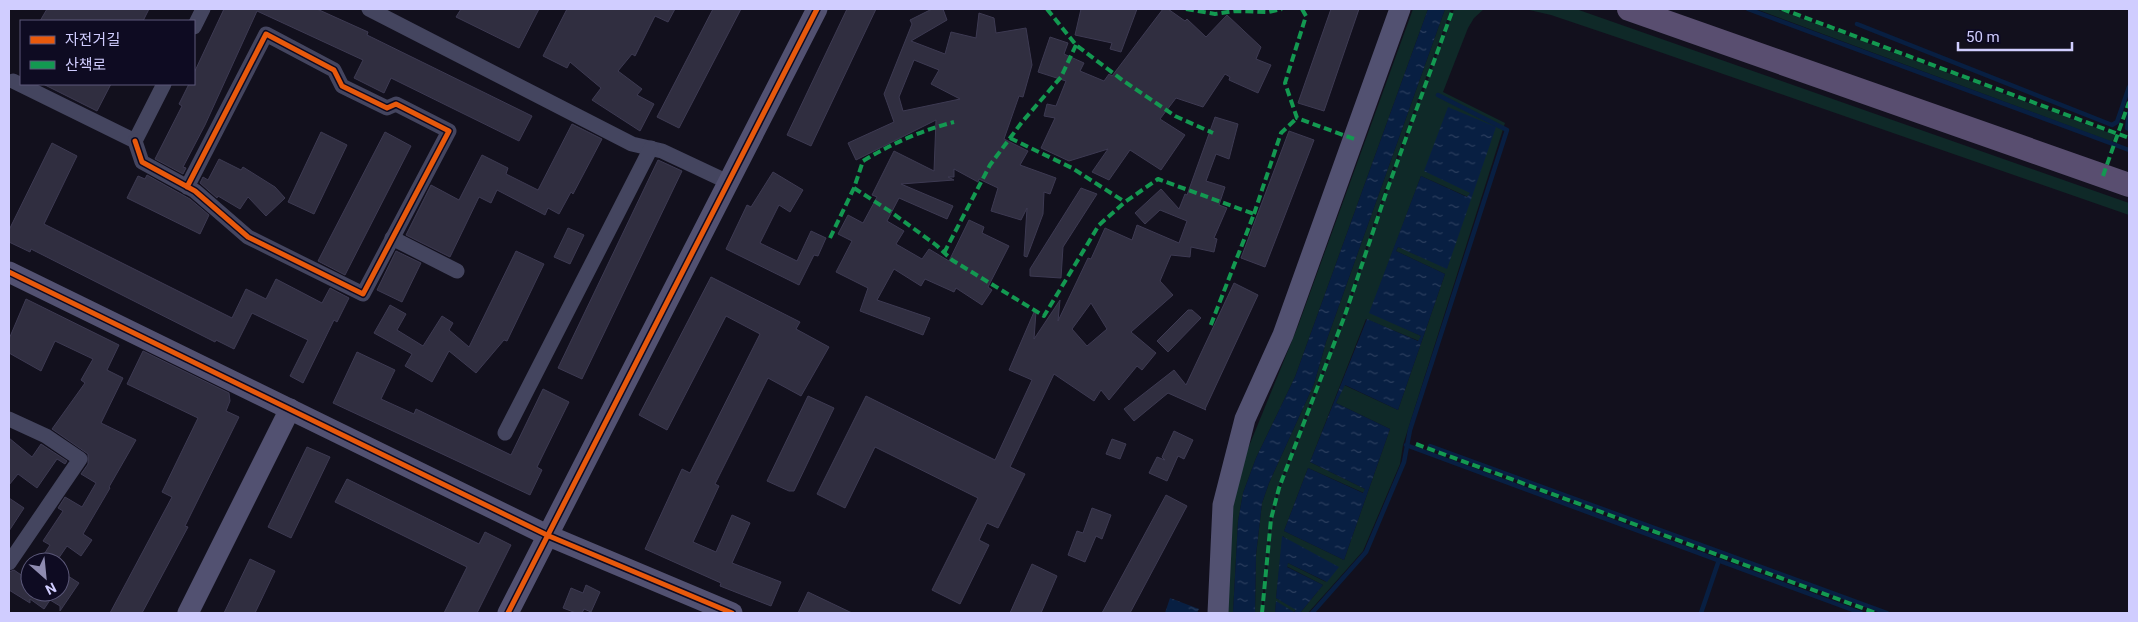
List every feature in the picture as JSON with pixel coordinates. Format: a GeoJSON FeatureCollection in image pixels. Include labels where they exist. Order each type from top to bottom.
{"type":"FeatureCollection","features":[{"type":"Feature","properties":{"kind":"main road"},"geometry":{"type":"LineString","coordinates":[[1629,9],[2129,185]]}},
{"type":"Feature","properties":{"kind":"street"},"geometry":{"type":"LineString","coordinates":[[195,25],[203,9]]}},
{"type":"Feature","properties":{"kind":"street"},"geometry":{"type":"LineString","coordinates":[[369,9],[632,144],[662,152],[728,182]]}},
{"type":"Feature","properties":{"kind":"street"},"geometry":{"type":"LineString","coordinates":[[508,613],[817,9]]}},
{"type":"Feature","properties":{"kind":"street"},"geometry":{"type":"LineString","coordinates":[[1218,613],[1223,505],[1245,418],[1283,335],[1400,9]]}},
{"type":"Feature","properties":{"kind":"street"},"geometry":{"type":"LineString","coordinates":[[163,85],[135,140],[142,162],[195,191],[248,237],[363,294],[449,131],[396,104],[387,108],[342,86],[334,70],[266,34],[187,186]]}},
{"type":"Feature","properties":{"kind":"street"},"geometry":{"type":"LineString","coordinates":[[13,81],[20,84]]}},
{"type":"Feature","properties":{"kind":"street"},"geometry":{"type":"LineString","coordinates":[[21,85],[135,140]]}},
{"type":"Feature","properties":{"kind":"street"},"geometry":{"type":"LineString","coordinates":[[505,433],[651,148]]}},
{"type":"Feature","properties":{"kind":"street"},"geometry":{"type":"LineString","coordinates":[[392,238],[457,271]]}},
{"type":"Feature","properties":{"kind":"street"},"geometry":{"type":"LineString","coordinates":[[9,272],[548,536],[732,613]]}},
{"type":"Feature","properties":{"kind":"street"},"geometry":{"type":"LineString","coordinates":[[188,613],[290,409]]}},
{"type":"Feature","properties":{"kind":"street"},"geometry":{"type":"LineString","coordinates":[[9,419],[46,436],[80,458],[9,563]]}},
{"type":"Feature","properties":{"kind":"green space"},"geometry":{"type":"Polygon","coordinates":[[[1413,9],[1428,9],[1295,377],[1256,458],[1243,493],[1238,521],[1233,613],[1223,613],[1228,517],[1247,451],[1298,326],[1413,9]]]}},
{"type":"Feature","properties":{"kind":"green space"},"geometry":{"type":"Polygon","coordinates":[[[1445,9],[1451,9],[1384,192],[1344,314],[1278,488],[1270,519],[1261,613],[1255,613],[1256,555],[1262,503],[1269,483],[1314,384],[1326,342],[1445,9]]]}},
{"type":"Feature","properties":{"kind":"green space"},"geometry":{"type":"Polygon","coordinates":[[[1454,9],[1484,9],[1474,18],[1468,28],[1443,92],[1505,123],[1403,445],[1400,464],[1363,551],[1308,613],[1300,613],[1323,585],[1286,566],[1288,563],[1326,582],[1283,536],[1276,598],[1296,609],[1294,612],[1276,602],[1275,613],[1263,613],[1272,519],[1280,488],[1346,315],[1386,193],[1454,9]],[[1421,176],[1370,312],[1421,336],[1419,341],[1366,319],[1310,462],[1365,489],[1364,493],[1308,468],[1284,531],[1344,560],[1390,429],[1336,403],[1344,385],[1398,410],[1445,274],[1396,251],[1398,247],[1447,268],[1470,192],[1468,197],[1421,176]]]}},
{"type":"Feature","properties":{"kind":"green space"},"geometry":{"type":"Polygon","coordinates":[[[1525,9],[1576,9],[2129,203],[2129,215],[1631,42],[1551,15],[1525,9]]]}},
{"type":"Feature","properties":{"kind":"green space"},"geometry":{"type":"Polygon","coordinates":[[[1756,9],[1776,9],[2115,135],[2112,142],[1756,9]]]}},
{"type":"Feature","properties":{"kind":"water"},"geometry":{"type":"Polygon","coordinates":[[[1428,9],[1445,9],[1326,342],[1314,384],[1269,483],[1262,503],[1256,555],[1255,613],[1233,613],[1238,521],[1243,493],[1256,458],[1295,377],[1428,9]]]}},
{"type":"Feature","properties":{"kind":"water"},"geometry":{"type":"Polygon","coordinates":[[[1448,107],[1496,127],[1447,269],[1398,247],[1396,251],[1445,274],[1398,410],[1345,385],[1336,403],[1390,429],[1344,560],[1284,531],[1308,468],[1363,493],[1365,489],[1310,462],[1367,319],[1418,341],[1421,336],[1369,313],[1421,176],[1467,197],[1470,193],[1424,171],[1448,107]]]}},
{"type":"Feature","properties":{"kind":"water"},"geometry":{"type":"Polygon","coordinates":[[[1282,536],[1339,567],[1327,582],[1288,563],[1287,567],[1323,585],[1300,613],[1275,613],[1276,601],[1294,612],[1296,610],[1276,598],[1282,536]]]}},
{"type":"Feature","properties":{"kind":"water"},"geometry":{"type":"Polygon","coordinates":[[[1170,598],[1199,609],[1197,613],[1165,613],[1170,598]]]}},
{"type":"Feature","properties":{"kind":"building"},"geometry":{"type":"Polygon","coordinates":[[[47,9],[149,9],[144,20],[41,20],[47,9]]]}},
{"type":"Feature","properties":{"kind":"building"},"geometry":{"type":"Polygon","coordinates":[[[224,9],[317,9],[368,32],[367,35],[532,116],[519,141],[391,78],[384,93],[354,78],[363,60],[257,11],[205,125],[183,167],[186,168],[183,174],[155,159],[182,106],[179,104],[188,85],[195,85],[195,71],[224,9]]]}},
{"type":"Feature","properties":{"kind":"building"},"geometry":{"type":"Polygon","coordinates":[[[461,9],[539,9],[519,48],[456,17],[461,9]]]}},
{"type":"Feature","properties":{"kind":"building"},"geometry":{"type":"Polygon","coordinates":[[[567,9],[675,9],[668,22],[655,16],[635,56],[632,54],[618,71],[642,89],[637,95],[654,104],[640,131],[592,100],[601,88],[570,62],[567,68],[543,56],[567,9]]]}},
{"type":"Feature","properties":{"kind":"building"},"geometry":{"type":"Polygon","coordinates":[[[713,9],[741,9],[679,128],[657,117],[713,9]]]}},
{"type":"Feature","properties":{"kind":"building"},"geometry":{"type":"Polygon","coordinates":[[[847,9],[876,9],[811,146],[787,135],[847,9]]]}},
{"type":"Feature","properties":{"kind":"building"},"geometry":{"type":"Polygon","coordinates":[[[932,9],[943,9],[947,20],[911,41],[945,54],[951,32],[976,38],[979,13],[994,18],[996,33],[1026,28],[1032,65],[1023,97],[1019,96],[1004,139],[1028,151],[1020,165],[1056,178],[1050,194],[1044,192],[1043,214],[1027,257],[1024,256],[1027,208],[1021,220],[991,211],[998,188],[979,179],[978,182],[954,169],[954,177],[948,177],[954,180],[901,184],[953,206],[947,219],[899,198],[887,221],[904,231],[896,244],[922,259],[929,249],[949,261],[969,220],[984,227],[982,233],[1009,246],[988,287],[992,290],[982,305],[956,288],[954,292],[925,279],[921,286],[894,269],[877,300],[930,318],[923,335],[860,311],[868,288],[836,272],[852,241],[838,234],[848,215],[863,223],[877,197],[872,195],[894,151],[934,171],[936,120],[856,160],[848,143],[894,122],[884,94],[912,24],[910,20],[932,9]],[[914,60],[899,97],[903,111],[960,99],[931,84],[939,70],[914,60]]]}},
{"type":"Feature","properties":{"kind":"building"},"geometry":{"type":"Polygon","coordinates":[[[1081,9],[1137,9],[1121,52],[1110,49],[1112,43],[1075,35],[1081,9]]]}},
{"type":"Feature","properties":{"kind":"building"},"geometry":{"type":"Polygon","coordinates":[[[1163,9],[1168,9],[1185,21],[1187,19],[1206,37],[1227,15],[1261,47],[1256,59],[1271,65],[1258,93],[1229,80],[1230,77],[1225,74],[1203,107],[1176,98],[1160,119],[1185,135],[1161,170],[1130,150],[1109,180],[1092,172],[1108,149],[1069,161],[1041,148],[1055,118],[1044,116],[1047,104],[1056,106],[1066,81],[1038,72],[1050,37],[1068,43],[1064,54],[1084,63],[1080,71],[1104,81],[1109,74],[1112,76],[1163,9]]]}},
{"type":"Feature","properties":{"kind":"building"},"geometry":{"type":"Polygon","coordinates":[[[1331,9],[1359,9],[1324,111],[1298,103],[1331,9]]]}},
{"type":"Feature","properties":{"kind":"building"},"geometry":{"type":"Polygon","coordinates":[[[45,85],[110,85],[97,111],[45,85]]]}},
{"type":"Feature","properties":{"kind":"building"},"geometry":{"type":"Polygon","coordinates":[[[1215,117],[1238,124],[1229,159],[1216,154],[1206,181],[1225,187],[1219,205],[1227,208],[1214,238],[1217,239],[1214,252],[1191,247],[1190,257],[1171,255],[1160,281],[1173,295],[1131,332],[1156,353],[1142,370],[1137,366],[1109,400],[1101,390],[1094,401],[1054,374],[1010,467],[1025,474],[998,528],[987,523],[979,540],[989,545],[960,604],[932,590],[978,498],[875,447],[845,508],[817,494],[866,396],[995,460],[1032,380],[1009,370],[1034,312],[1036,312],[1034,339],[1060,300],[1058,321],[1088,258],[1091,259],[1105,228],[1132,240],[1137,225],[1179,243],[1187,221],[1160,210],[1145,224],[1135,213],[1161,189],[1179,209],[1185,194],[1187,195],[1215,117]],[[1091,303],[1072,329],[1087,346],[1107,329],[1091,303]]]}},
{"type":"Feature","properties":{"kind":"building"},"geometry":{"type":"Polygon","coordinates":[[[572,124],[602,139],[573,194],[571,192],[559,214],[548,208],[545,215],[497,190],[491,203],[479,197],[450,257],[406,235],[431,185],[459,200],[482,155],[508,168],[506,174],[538,190],[572,124]]]}},
{"type":"Feature","properties":{"kind":"building"},"geometry":{"type":"Polygon","coordinates":[[[1289,131],[1314,140],[1265,267],[1241,258],[1289,131]]]}},
{"type":"Feature","properties":{"kind":"building"},"geometry":{"type":"Polygon","coordinates":[[[321,132],[347,145],[314,214],[288,202],[321,132]]]}},
{"type":"Feature","properties":{"kind":"building"},"geometry":{"type":"Polygon","coordinates":[[[385,132],[411,146],[345,275],[318,261],[385,132]]]}},
{"type":"Feature","properties":{"kind":"building"},"geometry":{"type":"Polygon","coordinates":[[[52,143],[77,156],[44,224],[232,318],[246,289],[266,299],[276,279],[322,303],[330,288],[349,298],[337,322],[334,320],[303,383],[290,376],[308,340],[252,313],[234,349],[216,340],[215,342],[31,249],[30,252],[9,242],[9,230],[52,143]]]}},
{"type":"Feature","properties":{"kind":"building"},"geometry":{"type":"Polygon","coordinates":[[[219,159],[241,170],[243,167],[275,187],[285,198],[266,216],[248,197],[240,209],[218,196],[217,198],[200,183],[203,177],[208,180],[219,159]]]}},
{"type":"Feature","properties":{"kind":"building"},"geometry":{"type":"Polygon","coordinates":[[[658,160],[682,171],[582,379],[558,368],[658,160]]]}},
{"type":"Feature","properties":{"kind":"building"},"geometry":{"type":"Polygon","coordinates":[[[773,172],[803,190],[790,212],[779,205],[760,243],[797,261],[811,231],[826,238],[818,256],[814,255],[799,285],[726,249],[747,205],[751,207],[773,172]]]}},
{"type":"Feature","properties":{"kind":"building"},"geometry":{"type":"Polygon","coordinates":[[[147,175],[190,199],[209,215],[200,234],[127,198],[138,176],[145,179],[147,175]]]}},
{"type":"Feature","properties":{"kind":"building"},"geometry":{"type":"Polygon","coordinates":[[[1081,188],[1097,194],[1063,247],[1061,278],[1030,276],[1030,269],[1081,188]]]}},
{"type":"Feature","properties":{"kind":"building"},"geometry":{"type":"Polygon","coordinates":[[[568,228],[584,235],[570,264],[554,257],[568,228]]]}},
{"type":"Feature","properties":{"kind":"building"},"geometry":{"type":"Polygon","coordinates":[[[396,251],[421,263],[402,302],[377,290],[396,251]]]}},
{"type":"Feature","properties":{"kind":"building"},"geometry":{"type":"Polygon","coordinates":[[[516,251],[544,264],[507,341],[504,340],[476,373],[449,351],[432,382],[405,366],[412,354],[374,333],[390,305],[406,314],[397,330],[423,346],[442,316],[453,323],[449,330],[469,347],[516,251]]]}},
{"type":"Feature","properties":{"kind":"building"},"geometry":{"type":"Polygon","coordinates":[[[711,277],[800,322],[796,329],[829,347],[801,396],[768,378],[715,484],[719,486],[693,542],[716,552],[732,515],[750,523],[732,563],[781,582],[771,606],[720,586],[721,583],[645,549],[682,469],[690,473],[760,334],[726,316],[667,430],[639,415],[711,277]]]}},
{"type":"Feature","properties":{"kind":"building"},"geometry":{"type":"Polygon","coordinates":[[[1234,283],[1258,295],[1206,410],[1168,393],[1134,421],[1124,409],[1174,370],[1186,385],[1234,283]]]}},
{"type":"Feature","properties":{"kind":"building"},"geometry":{"type":"Polygon","coordinates":[[[26,299],[119,345],[107,370],[123,378],[101,423],[136,440],[83,534],[92,540],[81,556],[67,546],[63,552],[45,552],[50,545],[43,541],[63,511],[58,508],[65,497],[82,507],[96,483],[81,474],[88,464],[88,454],[52,429],[85,383],[81,380],[93,359],[55,341],[41,371],[9,353],[9,339],[26,299]]]}},
{"type":"Feature","properties":{"kind":"building"},"geometry":{"type":"Polygon","coordinates":[[[1188,310],[1192,310],[1201,318],[1168,352],[1157,341],[1188,310]]]}},
{"type":"Feature","properties":{"kind":"building"},"geometry":{"type":"Polygon","coordinates":[[[143,351],[229,393],[230,401],[226,411],[239,417],[185,526],[188,527],[142,613],[110,613],[172,497],[162,492],[198,418],[127,384],[143,351]]]}},
{"type":"Feature","properties":{"kind":"building"},"geometry":{"type":"Polygon","coordinates":[[[357,352],[395,370],[381,399],[414,414],[416,409],[511,455],[543,389],[569,402],[537,467],[542,470],[530,495],[333,403],[357,352]]]}},
{"type":"Feature","properties":{"kind":"building"},"geometry":{"type":"Polygon","coordinates":[[[808,396],[834,408],[794,491],[789,491],[767,481],[808,396]]]}},
{"type":"Feature","properties":{"kind":"building"},"geometry":{"type":"Polygon","coordinates":[[[1174,431],[1193,440],[1184,459],[1178,456],[1167,481],[1149,473],[1157,457],[1165,460],[1162,457],[1174,431]]]}},
{"type":"Feature","properties":{"kind":"building"},"geometry":{"type":"Polygon","coordinates":[[[9,438],[32,457],[41,444],[67,461],[65,464],[57,459],[37,488],[18,474],[9,485],[9,438]]]}},
{"type":"Feature","properties":{"kind":"building"},"geometry":{"type":"Polygon","coordinates":[[[1112,439],[1126,444],[1120,459],[1106,454],[1112,439]]]}},
{"type":"Feature","properties":{"kind":"building"},"geometry":{"type":"Polygon","coordinates":[[[307,447],[330,457],[291,538],[268,527],[307,447]]]}},
{"type":"Feature","properties":{"kind":"building"},"geometry":{"type":"Polygon","coordinates":[[[347,479],[479,544],[485,532],[511,545],[477,613],[444,613],[467,567],[335,502],[347,479]]]}},
{"type":"Feature","properties":{"kind":"building"},"geometry":{"type":"Polygon","coordinates":[[[1166,495],[1187,506],[1130,613],[1102,613],[1166,495]]]}},
{"type":"Feature","properties":{"kind":"building"},"geometry":{"type":"Polygon","coordinates":[[[9,498],[24,508],[9,531],[9,498]]]}},
{"type":"Feature","properties":{"kind":"building"},"geometry":{"type":"Polygon","coordinates":[[[1092,508],[1111,515],[1102,539],[1096,536],[1085,562],[1068,555],[1077,531],[1083,533],[1092,508]]]}},
{"type":"Feature","properties":{"kind":"building"},"geometry":{"type":"Polygon","coordinates":[[[250,559],[275,571],[255,613],[224,613],[250,559]]]}},
{"type":"Feature","properties":{"kind":"building"},"geometry":{"type":"Polygon","coordinates":[[[1032,564],[1057,576],[1041,613],[1010,613],[1032,564]]]}},
{"type":"Feature","properties":{"kind":"building"},"geometry":{"type":"Polygon","coordinates":[[[14,570],[20,574],[20,597],[9,590],[9,572],[14,570]]]}},
{"type":"Feature","properties":{"kind":"building"},"geometry":{"type":"Polygon","coordinates":[[[70,577],[79,583],[70,596],[70,577]]]}},
{"type":"Feature","properties":{"kind":"building"},"geometry":{"type":"Polygon","coordinates":[[[586,585],[600,592],[591,612],[584,609],[582,613],[576,613],[563,608],[571,588],[583,593],[586,585]]]}},
{"type":"Feature","properties":{"kind":"building"},"geometry":{"type":"Polygon","coordinates":[[[808,592],[852,613],[798,613],[808,592]]]}},
{"type":"Feature","properties":{"kind":"building"},"geometry":{"type":"Polygon","coordinates":[[[34,602],[49,602],[44,609],[34,602]]]}},
{"type":"Feature","properties":{"kind":"building"},"geometry":{"type":"Polygon","coordinates":[[[53,602],[66,602],[60,611],[60,606],[53,602]]]}},
{"type":"Feature","properties":{"kind":"waterway"},"geometry":{"type":"LineString","coordinates":[[1748,9],[2129,150]]}},
{"type":"Feature","properties":{"kind":"waterway"},"geometry":{"type":"LineString","coordinates":[[1857,24],[2112,125],[2117,122],[2129,87]]}},
{"type":"Feature","properties":{"kind":"waterway"},"geometry":{"type":"LineString","coordinates":[[1312,613],[1366,552],[1404,462],[1410,430],[1507,130],[1438,95]]}},
{"type":"Feature","properties":{"kind":"waterway"},"geometry":{"type":"LineString","coordinates":[[2129,113],[2127,128],[2129,129]]}},
{"type":"Feature","properties":{"kind":"waterway"},"geometry":{"type":"LineString","coordinates":[[1406,445],[1861,613]]}},
{"type":"Feature","properties":{"kind":"waterway"},"geometry":{"type":"LineString","coordinates":[[1430,446],[1887,613]]}},
{"type":"Feature","properties":{"kind":"waterway"},"geometry":{"type":"LineString","coordinates":[[1701,613],[1719,560]]}},
{"type":"Feature","properties":{"kind":"marked path"},"geometry":{"type":"LineString","coordinates":[[1047,9],[1076,45],[1125,82],[1175,116],[1213,133]]}},
{"type":"Feature","properties":{"kind":"marked path"},"geometry":{"type":"LineString","coordinates":[[1186,9],[1215,14],[1235,11],[1269,12],[1282,9]]}},
{"type":"Feature","properties":{"kind":"marked path"},"geometry":{"type":"LineString","coordinates":[[1302,9],[1306,16],[1285,83],[1297,118],[1354,139]]}},
{"type":"Feature","properties":{"kind":"marked path"},"geometry":{"type":"LineString","coordinates":[[1262,613],[1271,519],[1279,488],[1345,315],[1386,193],[1453,9]]}},
{"type":"Feature","properties":{"kind":"marked path"},"geometry":{"type":"LineString","coordinates":[[1782,9],[2129,138]]}},
{"type":"Feature","properties":{"kind":"marked path"},"geometry":{"type":"LineString","coordinates":[[944,253],[990,165],[1022,122],[1061,77],[1076,45]]}},
{"type":"Feature","properties":{"kind":"marked path"},"geometry":{"type":"LineString","coordinates":[[2103,176],[2129,102]]}},
{"type":"Feature","properties":{"kind":"marked path"},"geometry":{"type":"LineString","coordinates":[[1254,214],[1281,133],[1297,118]]}},
{"type":"Feature","properties":{"kind":"marked path"},"geometry":{"type":"LineString","coordinates":[[830,238],[854,188],[863,161],[907,138],[954,122]]}},
{"type":"Feature","properties":{"kind":"marked path"},"geometry":{"type":"LineString","coordinates":[[1010,138],[1072,168],[1125,202]]}},
{"type":"Feature","properties":{"kind":"marked path"},"geometry":{"type":"LineString","coordinates":[[854,188],[936,245],[952,260],[1044,316],[1099,225],[1125,202],[1158,179],[1254,214],[1210,327]]}},
{"type":"Feature","properties":{"kind":"marked path"},"geometry":{"type":"LineString","coordinates":[[1416,444],[1876,613]]}},
{"type":"Feature","properties":{"kind":"cycle path"},"geometry":{"type":"LineString","coordinates":[[508,613],[817,9]]}},
{"type":"Feature","properties":{"kind":"cycle path"},"geometry":{"type":"LineString","coordinates":[[135,141],[142,162],[195,191],[248,237],[363,294],[449,131],[396,104],[387,108],[342,86],[334,70],[266,34],[187,187]]}},
{"type":"Feature","properties":{"kind":"cycle path"},"geometry":{"type":"LineString","coordinates":[[9,272],[549,536],[732,613]]}}]}
